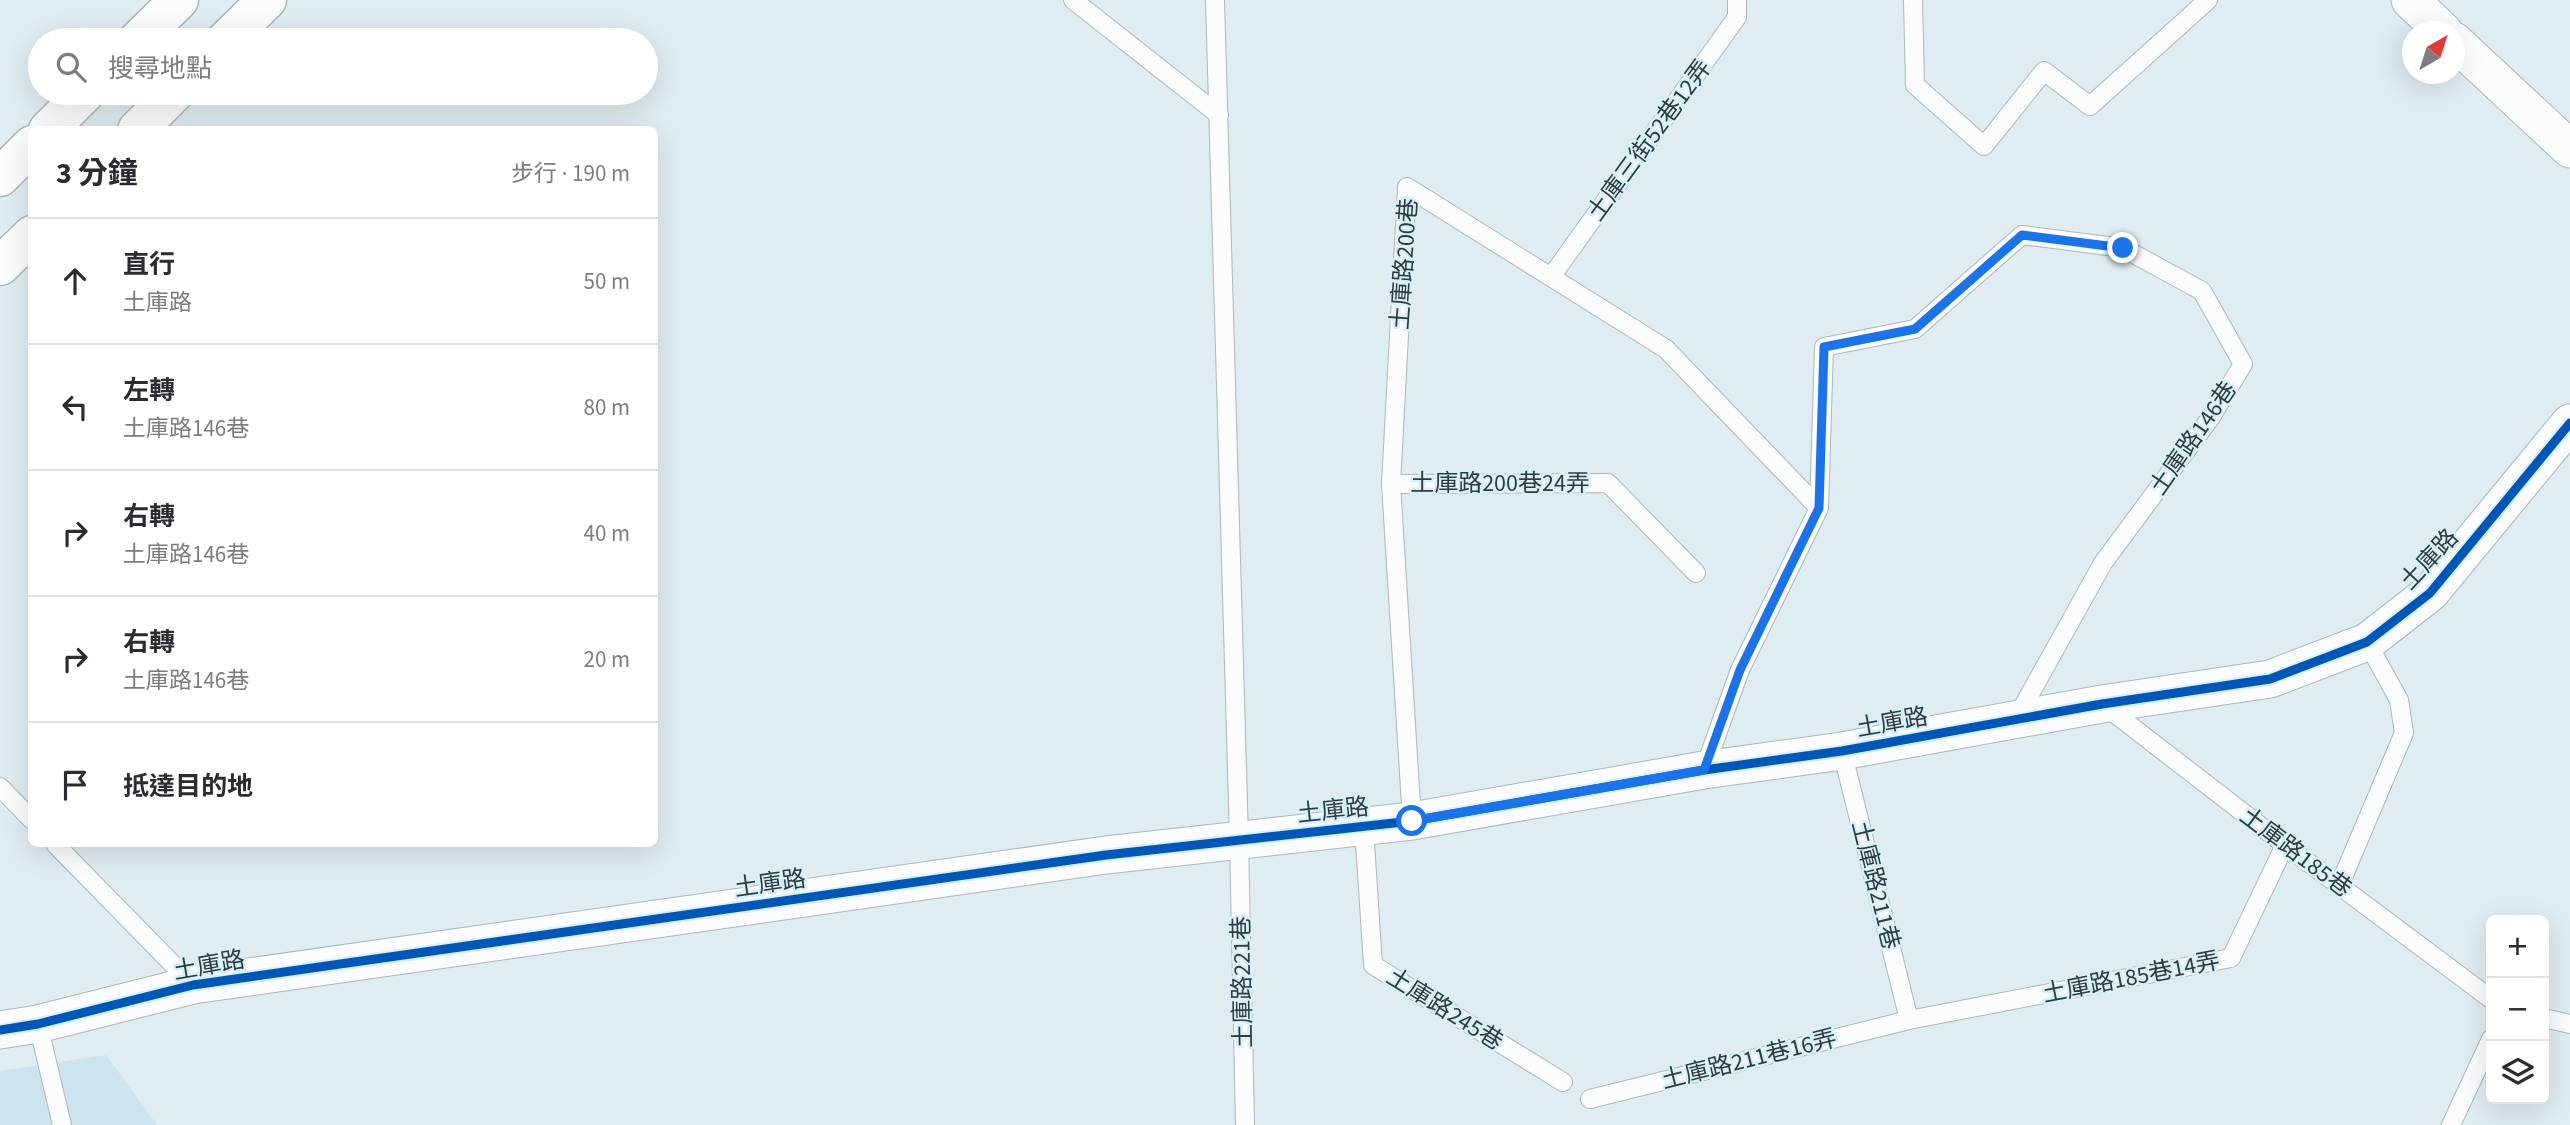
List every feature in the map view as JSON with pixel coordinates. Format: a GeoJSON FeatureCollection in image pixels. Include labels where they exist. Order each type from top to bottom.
{"type":"FeatureCollection","features":[{"type":"Feature","properties":{"kind":"main road"},"geometry":{"type":"LineString","coordinates":[[150,28],[179,0]]}},
{"type":"Feature","properties":{"kind":"main road"},"geometry":{"type":"LineString","coordinates":[[238,28],[267,0]]}},
{"type":"Feature","properties":{"kind":"main road"},"geometry":{"type":"LineString","coordinates":[[52,126],[73,105]]}},
{"type":"Feature","properties":{"kind":"main road"},"geometry":{"type":"LineString","coordinates":[[141,126],[162,105]]}},
{"type":"Feature","properties":{"kind":"main road"},"geometry":{"type":"LineString","coordinates":[[0,177],[28,149]]}},
{"type":"Feature","properties":{"kind":"main road"},"geometry":{"type":"LineString","coordinates":[[0,266],[28,239]]}},
{"type":"Feature","properties":{"kind":"street"},"geometry":{"type":"LineString","coordinates":[[2410,0],[2432,21]]}},
{"type":"Feature","properties":{"kind":"street"},"geometry":{"type":"LineString","coordinates":[[2465,50],[2570,149]]}},
{"type":"Feature","properties":{"kind":"street","name":"土庫路"},"geometry":{"type":"LineString","coordinates":[[0,1030],[38,1024],[193,985],[1064,860],[1412,821],[1704,770],[1842,751],[2102,704],[2270,679],[2367,642],[2430,593],[2570,423]]}},
{"type":"Feature","properties":{"kind":"lane"},"geometry":{"type":"LineString","coordinates":[[1073,0],[1219,115]]}},
{"type":"Feature","properties":{"kind":"lane"},"geometry":{"type":"LineString","coordinates":[[1214,0],[1239,839]]}},
{"type":"Feature","properties":{"kind":"lane","name":"土庫三街52巷12弄"},"geometry":{"type":"LineString","coordinates":[[1551,277],[1737,17],[1737,0]]}},
{"type":"Feature","properties":{"kind":"lane"},"geometry":{"type":"LineString","coordinates":[[1913,0],[1915,85],[1984,146],[2044,71],[2090,106],[2208,0]]}},
{"type":"Feature","properties":{"kind":"lane","name":"土庫路200巷"},"geometry":{"type":"LineString","coordinates":[[1412,821],[1391,484],[1407,187],[1666,349],[1819,508]]}},
{"type":"Feature","properties":{"kind":"lane","name":"土庫路146巷"},"geometry":{"type":"LineString","coordinates":[[1704,770],[1740,670],[1819,508],[1824,347],[1915,329],[2022,235],[2123,248],[2202,291],[2243,364],[2211,417],[2103,563],[2016,719]]}},
{"type":"Feature","properties":{"kind":"lane","name":"土庫路200巷24弄"},"geometry":{"type":"LineString","coordinates":[[1391,484],[1608,483],[1696,573]]}},
{"type":"Feature","properties":{"kind":"lane"},"geometry":{"type":"LineString","coordinates":[[2340,884],[2404,733],[2399,700],[2367,642]]}},
{"type":"Feature","properties":{"kind":"lane","name":"土庫路185巷"},"geometry":{"type":"LineString","coordinates":[[2102,704],[2486,995]]}},
{"type":"Feature","properties":{"kind":"lane","name":"土庫路211巷"},"geometry":{"type":"LineString","coordinates":[[1842,751],[1909,1020]]}},
{"type":"Feature","properties":{"kind":"lane"},"geometry":{"type":"LineString","coordinates":[[0,788],[28,816]]}},
{"type":"Feature","properties":{"kind":"lane","name":"土庫路245巷"},"geometry":{"type":"LineString","coordinates":[[1364,827],[1373,965],[1563,1082]]}},
{"type":"Feature","properties":{"kind":"lane","name":"土庫路221巷"},"geometry":{"type":"LineString","coordinates":[[1239,839],[1245,1125]]}},
{"type":"Feature","properties":{"kind":"lane","name":"土庫路185巷14弄"},"geometry":{"type":"LineString","coordinates":[[1909,1020],[2231,958],[2285,845]]}},
{"type":"Feature","properties":{"kind":"lane"},"geometry":{"type":"LineString","coordinates":[[58,847],[193,985]]}},
{"type":"Feature","properties":{"kind":"lane"},"geometry":{"type":"LineString","coordinates":[[2549,1019],[2570,1024]]}},
{"type":"Feature","properties":{"kind":"lane","name":"土庫路211巷16弄"},"geometry":{"type":"LineString","coordinates":[[1590,1099],[1909,1020]]}},
{"type":"Feature","properties":{"kind":"lane"},"geometry":{"type":"LineString","coordinates":[[38,1024],[62,1125]]}},
{"type":"Feature","properties":{"kind":"lane"},"geometry":{"type":"LineString","coordinates":[[2451,1125],[2490,1041]]}},
{"type":"Feature","properties":{"kind":"shaded area"},"geometry":{"type":"Polygon","coordinates":[[[106,1055],[157,1125],[0,1125],[0,1071],[106,1055]]]}},
{"type":"Feature","properties":{"kind":"cycle path"},"geometry":{"type":"LineString","coordinates":[[0,1030],[38,1024],[193,985],[1106,855],[1412,821],[1704,770],[1842,751],[2102,704],[2270,679],[2367,642],[2430,593],[2570,423]]}},
{"type":"Feature","properties":{"kind":"route"},"geometry":{"type":"LineString","coordinates":[[1412,821],[1704,770],[1740,670],[1819,508],[1824,347],[1915,329],[2022,235],[2123,248]]}}]}
